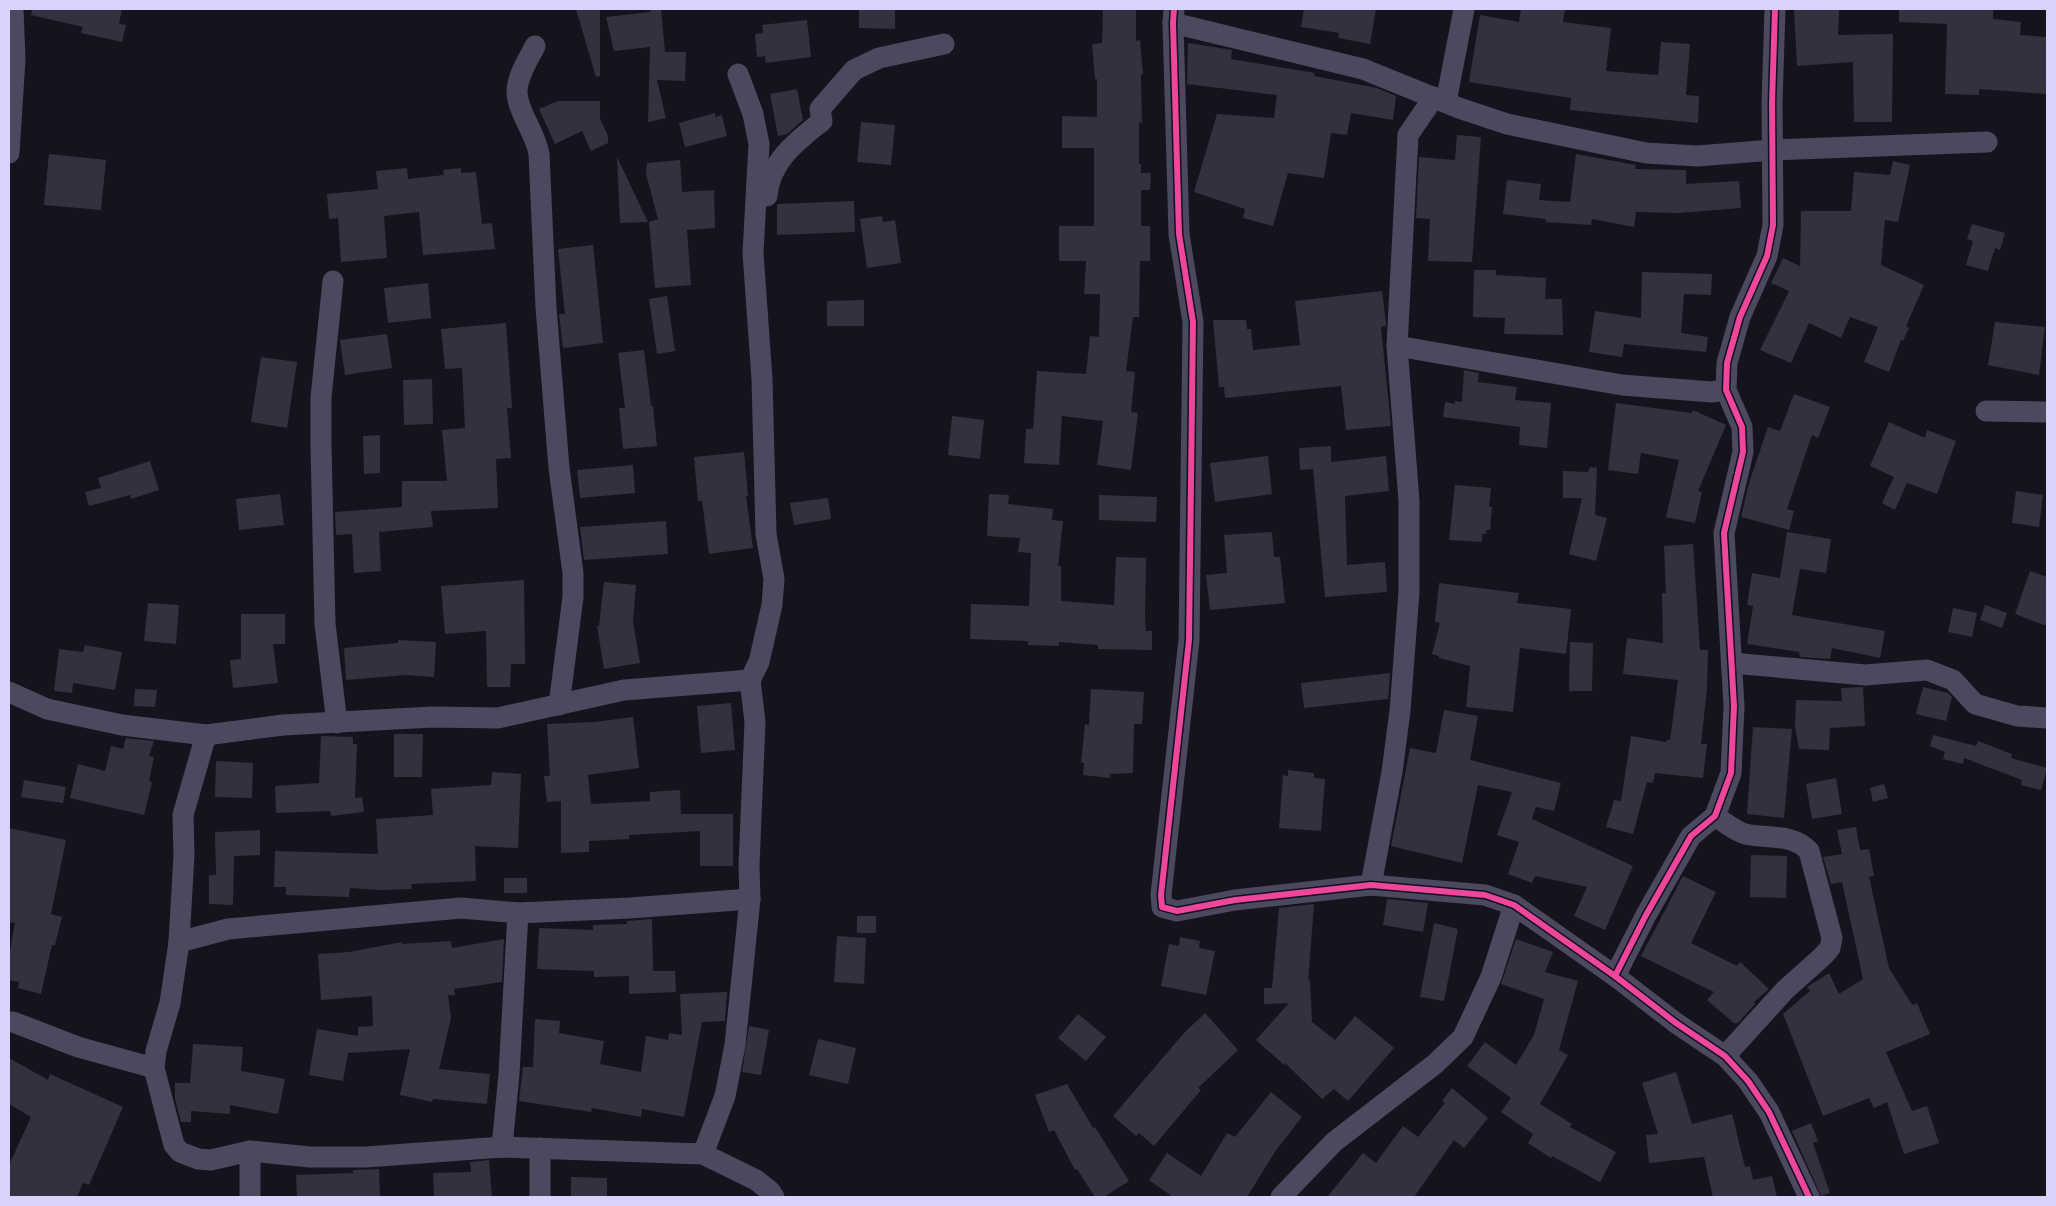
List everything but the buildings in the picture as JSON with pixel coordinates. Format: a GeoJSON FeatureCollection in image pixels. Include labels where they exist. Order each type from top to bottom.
{"type":"FeatureCollection","features":[{"type":"Feature","properties":{"kind":"street"},"geometry":{"type":"LineString","coordinates":[[9,153],[15,59],[13,9]]}},
{"type":"Feature","properties":{"kind":"street"},"geometry":{"type":"LineString","coordinates":[[1371,885],[1392,772],[1409,592],[1408,501],[1397,346],[1408,135],[1440,100],[1464,9]]}},
{"type":"Feature","properties":{"kind":"street"},"geometry":{"type":"LineString","coordinates":[[1615,976],[1646,915],[1691,836],[1715,816],[1731,773],[1734,706],[1724,533],[1743,452],[1742,427],[1726,390],[1727,363],[1737,326],[1767,256],[1773,225],[1772,103],[1775,9]]}},
{"type":"Feature","properties":{"kind":"street"},"geometry":{"type":"LineString","coordinates":[[1809,1197],[1769,1112],[1748,1081],[1725,1056],[1676,1023],[1615,976],[1514,905],[1485,895],[1371,885],[1235,900],[1177,911],[1162,907],[1161,895],[1189,640],[1192,322],[1179,234],[1173,16],[1363,68],[1440,100],[1507,124],[1646,153],[1697,156],[1773,150],[1987,142]]}},
{"type":"Feature","properties":{"kind":"street"},"geometry":{"type":"LineString","coordinates":[[756,214],[766,206],[768,182],[778,161],[793,144],[822,121],[820,109],[854,70],[879,58],[944,44]]}},
{"type":"Feature","properties":{"kind":"street"},"geometry":{"type":"LineString","coordinates":[[535,46],[520,77],[517,91],[518,102],[538,143],[546,308],[559,468],[573,573],[573,597],[559,704]]}},
{"type":"Feature","properties":{"kind":"street"},"geometry":{"type":"LineString","coordinates":[[703,1154],[725,1096],[735,1045],[750,899],[749,866],[754,722],[750,680],[759,662],[772,605],[774,579],[766,534],[762,379],[753,253],[759,144],[753,114],[738,74]]}},
{"type":"Feature","properties":{"kind":"street"},"geometry":{"type":"LineString","coordinates":[[333,281],[321,397],[321,436],[325,624],[337,723]]}},
{"type":"Feature","properties":{"kind":"street"},"geometry":{"type":"LineString","coordinates":[[1397,346],[1622,385],[1712,392],[1726,390]]}},
{"type":"Feature","properties":{"kind":"street"},"geometry":{"type":"LineString","coordinates":[[1986,411],[2047,412]]}},
{"type":"Feature","properties":{"kind":"street"},"geometry":{"type":"LineString","coordinates":[[1732,663],[1865,675],[1927,670],[1954,680],[1975,704],[2017,716],[2047,718]]}},
{"type":"Feature","properties":{"kind":"street"},"geometry":{"type":"LineString","coordinates":[[9,692],[47,709],[122,725],[206,735],[283,725],[433,717],[498,718],[624,690],[750,680]]}},
{"type":"Feature","properties":{"kind":"street"},"geometry":{"type":"LineString","coordinates":[[206,735],[183,815],[184,855],[179,942],[170,1003],[156,1050],[154,1068],[174,1145],[180,1152],[198,1159],[212,1160],[250,1151],[310,1157],[366,1157],[502,1147],[703,1154],[756,1180],[770,1191],[774,1197]]}},
{"type":"Feature","properties":{"kind":"street"},"geometry":{"type":"LineString","coordinates":[[1715,816],[1744,834],[1790,839],[1802,844],[1808,851],[1832,938],[1830,948],[1823,956],[1784,990],[1725,1056]]}},
{"type":"Feature","properties":{"kind":"street"},"geometry":{"type":"LineString","coordinates":[[179,942],[228,929],[461,908],[518,913],[630,908],[750,899]]}},
{"type":"Feature","properties":{"kind":"street"},"geometry":{"type":"LineString","coordinates":[[1281,1197],[1334,1142],[1435,1064],[1463,1036],[1492,978],[1514,905]]}},
{"type":"Feature","properties":{"kind":"street"},"geometry":{"type":"LineString","coordinates":[[502,1147],[509,1074],[518,913]]}},
{"type":"Feature","properties":{"kind":"street"},"geometry":{"type":"LineString","coordinates":[[12,1022],[78,1047],[154,1068]]}},
{"type":"Feature","properties":{"kind":"street"},"geometry":{"type":"LineString","coordinates":[[540,1148],[540,1197]]}},
{"type":"Feature","properties":{"kind":"street"},"geometry":{"type":"LineString","coordinates":[[250,1151],[250,1197]]}},
{"type":"Feature","properties":{"kind":"cycle path"},"geometry":{"type":"LineString","coordinates":[[1174,9],[1179,234],[1193,322],[1189,640],[1161,895],[1162,907],[1177,911],[1235,900],[1371,885],[1485,895],[1514,905],[1615,976]]}},
{"type":"Feature","properties":{"kind":"cycle path"},"geometry":{"type":"LineString","coordinates":[[1775,9],[1772,103],[1773,225],[1767,256],[1740,317],[1727,363],[1726,390],[1742,427],[1743,452],[1724,533],[1734,706],[1731,773],[1715,816],[1691,836],[1646,915],[1615,976],[1676,1023],[1725,1056],[1748,1081],[1769,1112],[1809,1197]]}}]}
